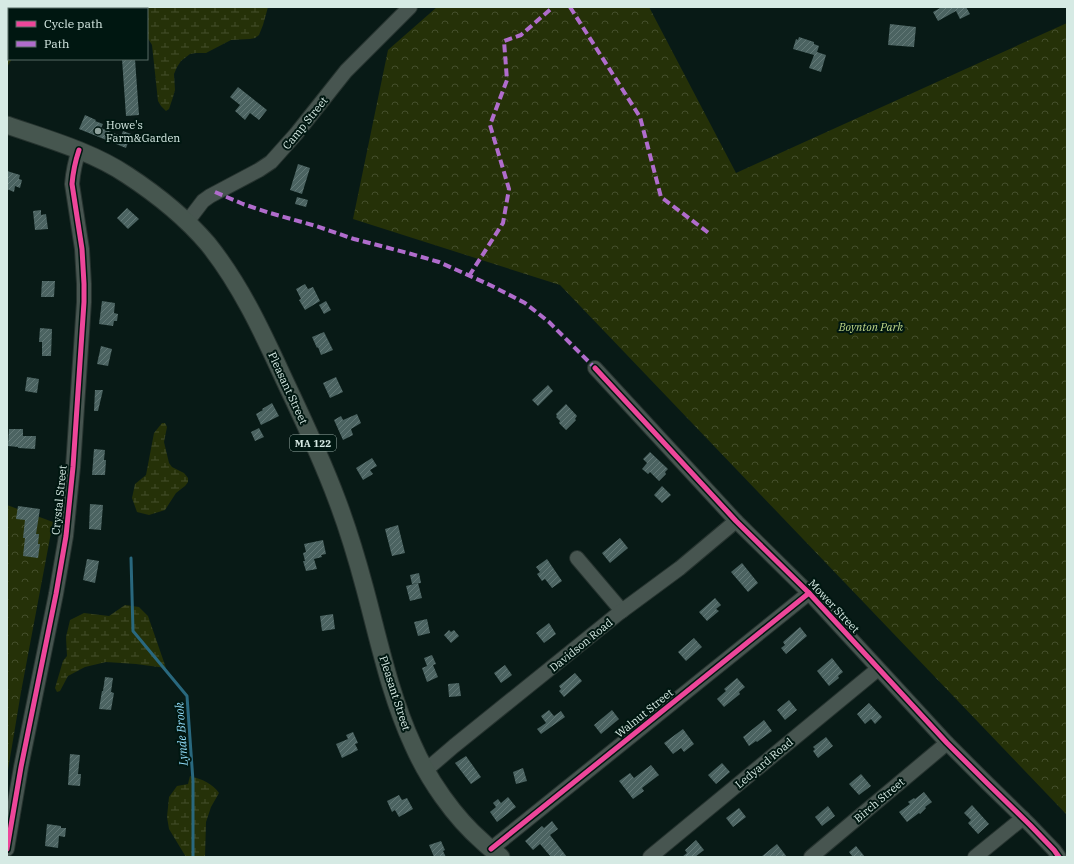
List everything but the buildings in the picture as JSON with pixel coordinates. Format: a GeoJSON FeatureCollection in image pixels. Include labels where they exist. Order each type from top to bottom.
{"type":"FeatureCollection","features":[{"type":"Feature","properties":{"kind":"main road","name":"Pleasant Street"},"geometry":{"type":"LineString","coordinates":[[7,125],[79,150],[127,174],[187,222],[224,265],[236,283],[270,348],[297,406],[337,501],[365,587],[391,684],[413,746],[442,795],[482,842],[496,853]]}},
{"type":"Feature","properties":{"kind":"street","name":"Camp Street"},"geometry":{"type":"LineString","coordinates":[[187,222],[203,201],[271,162],[296,134],[346,71],[410,7]]}},
{"type":"Feature","properties":{"kind":"street","name":"Crystal Street"},"geometry":{"type":"LineString","coordinates":[[7,849],[21,767],[56,594],[66,536],[71,491],[84,302],[82,249],[72,184],[72,175],[79,150]]}},
{"type":"Feature","properties":{"kind":"street","name":"Mower Street"},"geometry":{"type":"LineString","coordinates":[[595,368],[736,521],[809,593],[947,743],[1023,818],[1059,857]]}},
{"type":"Feature","properties":{"kind":"street","name":"Davidson Road"},"geometry":{"type":"LineString","coordinates":[[426,770],[622,611],[680,568],[736,521]]}},
{"type":"Feature","properties":{"kind":"street"},"geometry":{"type":"LineString","coordinates":[[577,558],[622,611]]}},
{"type":"Feature","properties":{"kind":"street","name":"Walnut Street"},"geometry":{"type":"LineString","coordinates":[[496,853],[809,593]]}},
{"type":"Feature","properties":{"kind":"street","name":"Ledyard Road"},"geometry":{"type":"LineString","coordinates":[[650,857],[878,669]]}},
{"type":"Feature","properties":{"kind":"street","name":"Birch Street"},"geometry":{"type":"LineString","coordinates":[[812,857],[947,743]]}},
{"type":"Feature","properties":{"kind":"street"},"geometry":{"type":"LineString","coordinates":[[975,857],[1023,818]]}},
{"type":"Feature","properties":{"kind":"green space"},"geometry":{"type":"Polygon","coordinates":[[[7,7],[44,7],[45,8],[8,8],[8,60],[11,60],[7,67],[7,7]]]}},
{"type":"Feature","properties":{"kind":"green space"},"geometry":{"type":"Polygon","coordinates":[[[268,7],[259,35],[255,38],[231,40],[206,53],[190,54],[181,61],[174,74],[175,90],[169,109],[166,111],[158,101],[152,45],[148,39],[148,8],[146,8],[268,7]]]}},
{"type":"Feature","properties":{"kind":"green space","name":"Boynton Park"},"geometry":{"type":"Polygon","coordinates":[[[437,7],[649,7],[736,173],[1067,23],[1067,815],[560,285],[353,219],[388,50],[437,7]]]}},
{"type":"Feature","properties":{"kind":"green space"},"geometry":{"type":"Polygon","coordinates":[[[162,423],[165,423],[167,427],[164,442],[169,463],[172,467],[184,473],[188,478],[188,482],[176,493],[165,510],[149,515],[137,512],[132,498],[135,484],[146,475],[154,433],[162,423]]]}},
{"type":"Feature","properties":{"kind":"green space"},"geometry":{"type":"Polygon","coordinates":[[[7,505],[53,522],[7,776],[7,505]]]}},
{"type":"Feature","properties":{"kind":"green space"},"geometry":{"type":"Polygon","coordinates":[[[125,605],[139,607],[148,616],[166,668],[106,662],[85,667],[68,676],[60,691],[57,692],[55,688],[63,661],[67,656],[66,637],[70,620],[84,613],[109,616],[125,605]]]}},
{"type":"Feature","properties":{"kind":"green space"},"geometry":{"type":"Polygon","coordinates":[[[190,776],[207,782],[219,793],[211,807],[206,822],[205,857],[186,857],[169,829],[167,817],[169,797],[177,786],[188,784],[190,776]]]}},
{"type":"Feature","properties":{"kind":"waterway","name":"Lynde Brook"},"geometry":{"type":"LineString","coordinates":[[131,558],[133,631],[187,696],[193,781],[193,857]]}},
{"type":"Feature","properties":{"kind":"marked path"},"geometry":{"type":"LineString","coordinates":[[469,276],[503,223],[509,189],[490,125],[507,80],[504,41],[521,35],[553,7]]}},
{"type":"Feature","properties":{"kind":"marked path"},"geometry":{"type":"LineString","coordinates":[[570,7],[640,117],[661,197],[710,234]]}},
{"type":"Feature","properties":{"kind":"marked path"},"geometry":{"type":"LineString","coordinates":[[215,192],[243,204],[270,213],[354,239],[439,262],[490,285],[525,303],[549,322],[595,368]]}},
{"type":"Feature","properties":{"kind":"cycle path"},"geometry":{"type":"LineString","coordinates":[[7,849],[21,767],[56,594],[66,536],[73,467],[84,302],[82,249],[72,184],[74,167],[79,150]]}},
{"type":"Feature","properties":{"kind":"cycle path"},"geometry":{"type":"LineString","coordinates":[[595,368],[736,521],[809,593],[947,743],[1030,825],[1059,857]]}},
{"type":"Feature","properties":{"kind":"cycle path"},"geometry":{"type":"LineString","coordinates":[[491,849],[809,593]]}},
{"type":"Feature","properties":{"kind":"place","name":"Howe's Farm&Garden"},"geometry":{"type":"Point","coordinates":[98,131]}}]}
